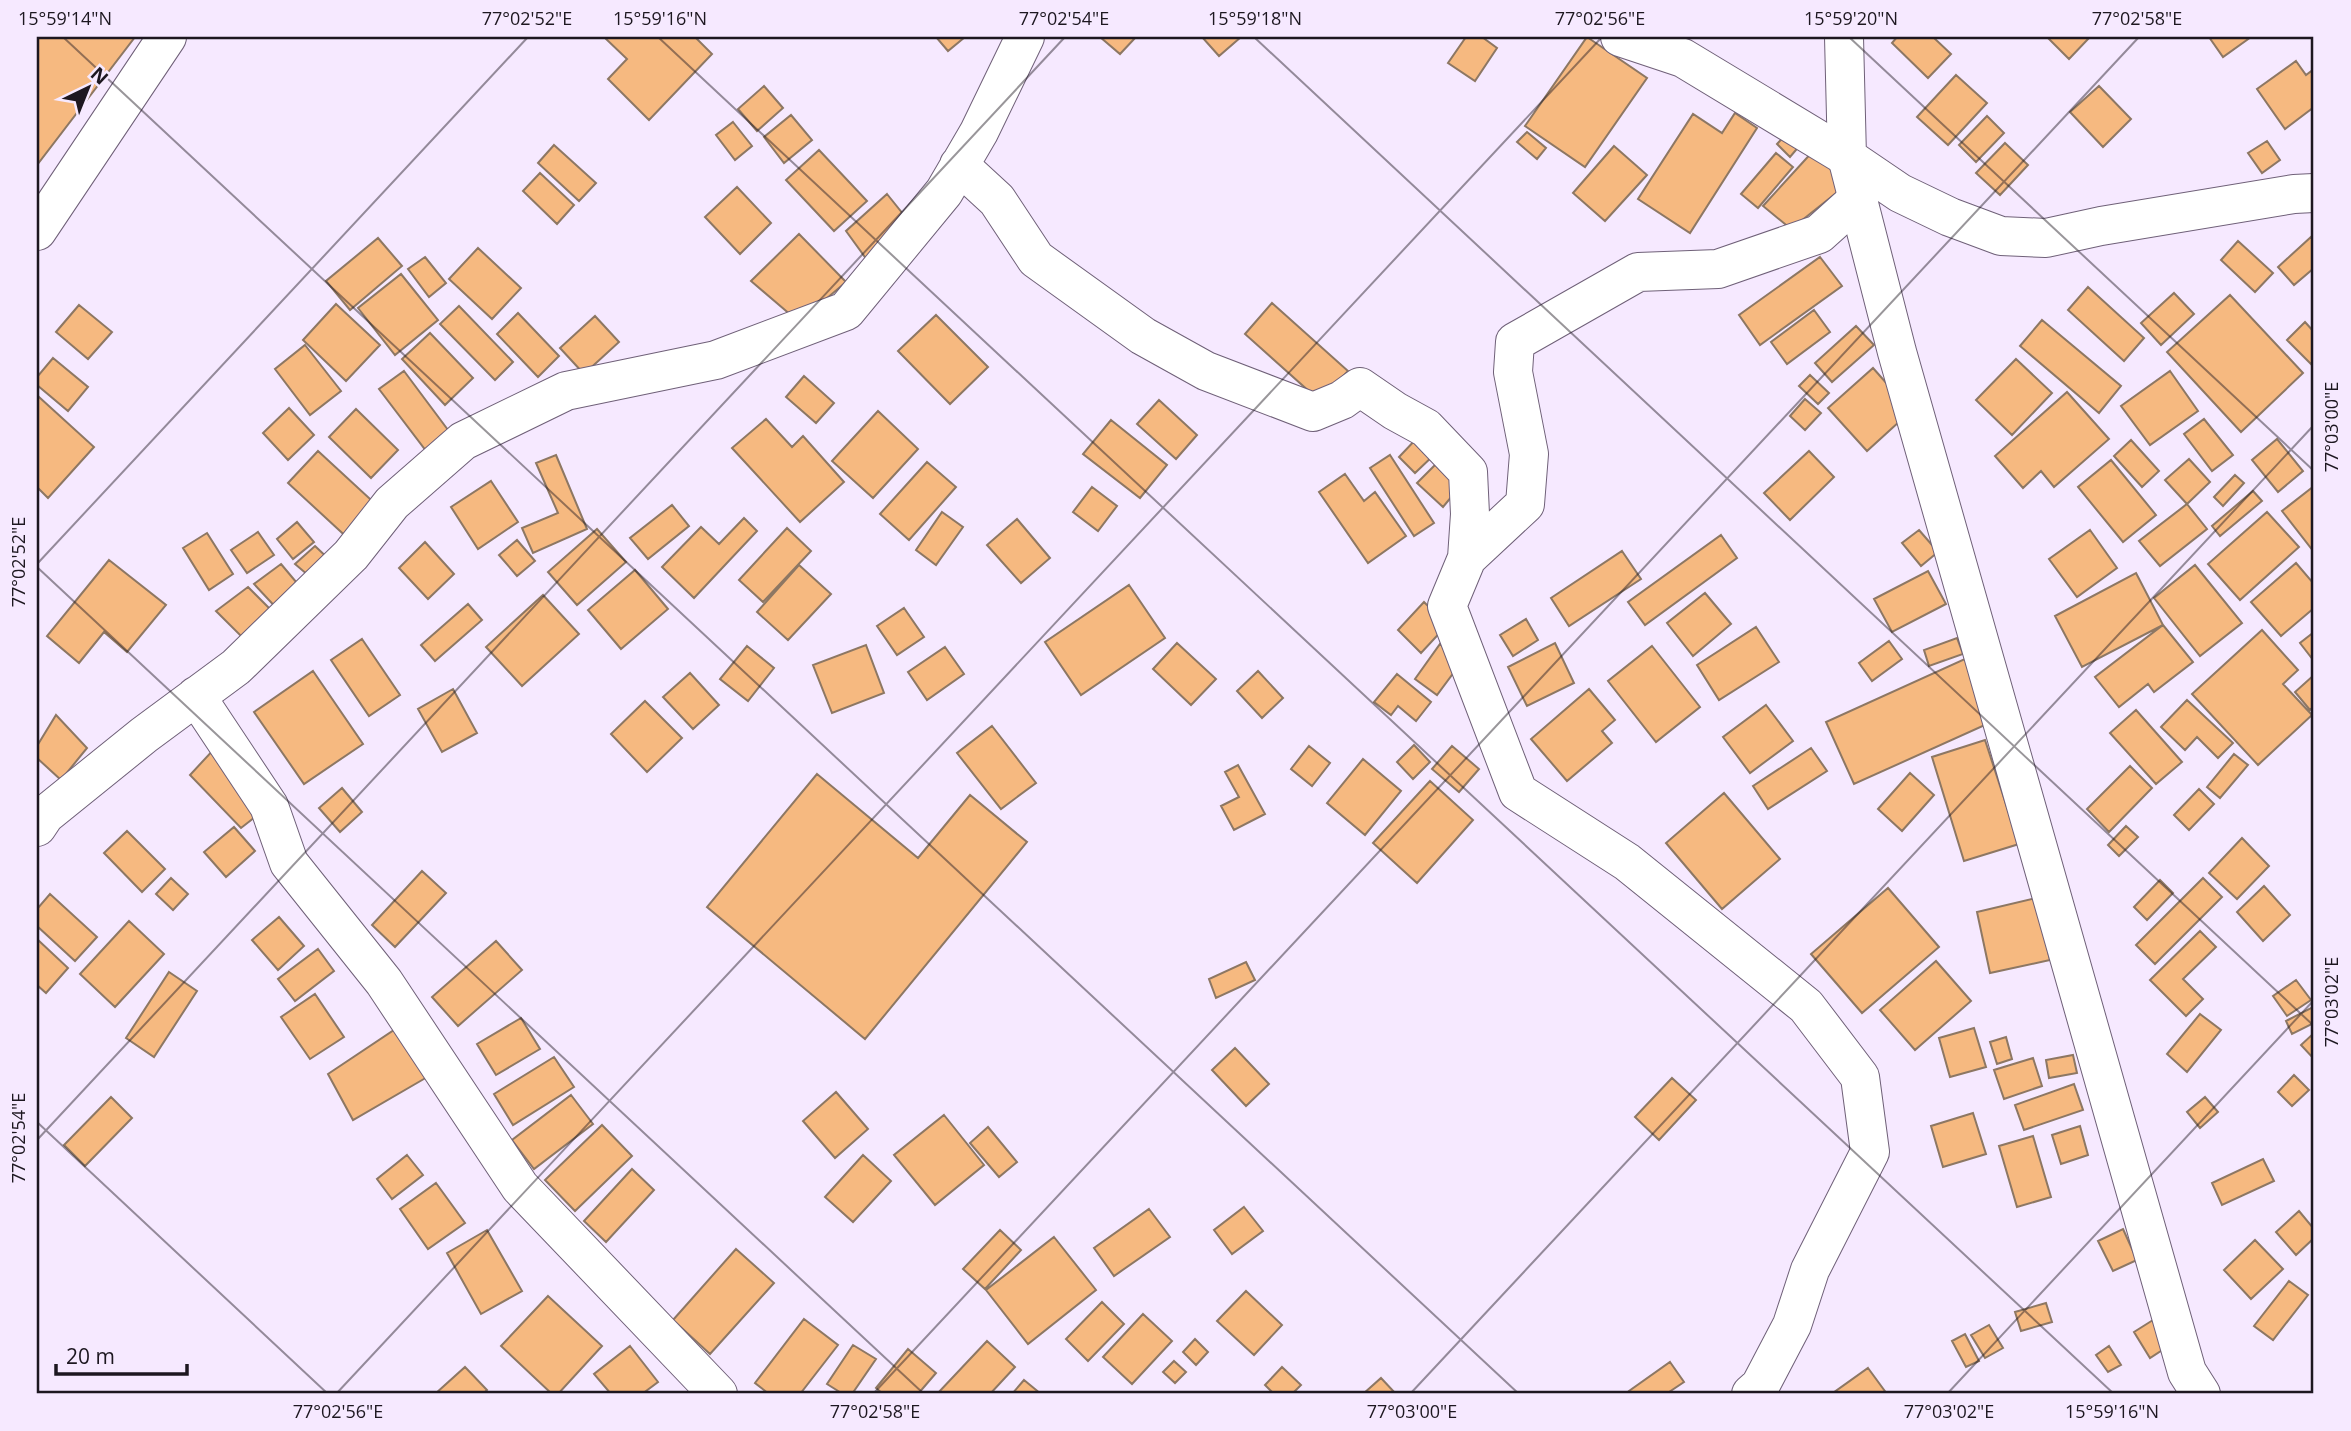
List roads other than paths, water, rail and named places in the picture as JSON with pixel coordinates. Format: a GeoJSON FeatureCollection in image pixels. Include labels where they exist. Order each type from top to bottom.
{"type":"FeatureCollection","features":[{"type":"Feature","properties":{"kind":"street"},"geometry":{"type":"LineString","coordinates":[[37,231],[167,37]]}},
{"type":"Feature","properties":{"kind":"street"},"geometry":{"type":"LineString","coordinates":[[37,827],[45,815],[236,667],[351,555],[392,503],[463,441],[566,391],[716,360],[846,311],[944,192],[979,132],[1026,37]]}},
{"type":"Feature","properties":{"kind":"street"},"geometry":{"type":"LineString","coordinates":[[1620,37],[1683,58],[1847,157],[1900,193],[1950,217],[2001,236],[2046,238],[2101,226],[2314,193]]}},
{"type":"Feature","properties":{"kind":"street"},"geometry":{"type":"LineString","coordinates":[[1844,37],[1847,157],[1900,366],[2183,1359],[2187,1372],[2201,1394]]}},
{"type":"Feature","properties":{"kind":"street"},"geometry":{"type":"LineString","coordinates":[[959,165],[997,200],[1036,259],[1143,335],[1206,371],[1314,412],[1342,400],[1360,387],[1426,428],[1468,472],[1470,514],[1466,558],[1447,606],[1518,792],[1627,862],[1806,1006],[1860,1077],[1870,1152],[1810,1270],[1792,1325],[1760,1386],[1751,1394]]}},
{"type":"Feature","properties":{"kind":"street"},"geometry":{"type":"LineString","coordinates":[[1466,558],[1525,503],[1529,454],[1513,372],[1515,342],[1638,272],[1718,269],[1819,234],[1858,199]]}},
{"type":"Feature","properties":{"kind":"street"},"geometry":{"type":"LineString","coordinates":[[196,696],[269,806],[289,863],[384,982],[520,1187],[718,1394]]}}]}
